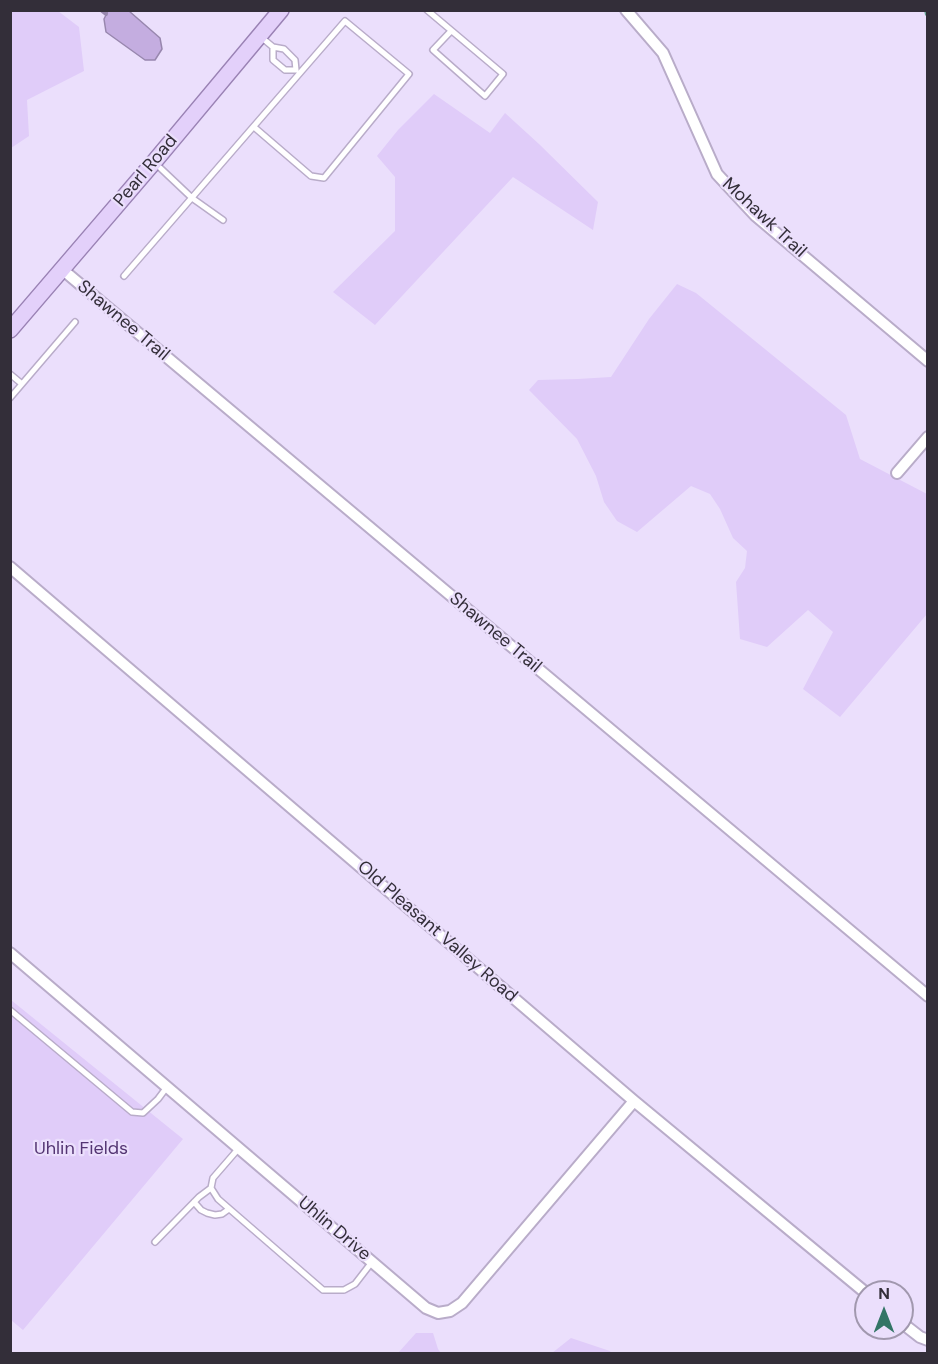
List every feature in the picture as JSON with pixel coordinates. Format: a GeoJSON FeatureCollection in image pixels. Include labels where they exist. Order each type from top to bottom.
{"type":"FeatureCollection","features":[{"type":"Feature","properties":{"kind":"main road","name":"Pearl Road"},"geometry":{"type":"LineString","coordinates":[[10,330],[281,10]]}},
{"type":"Feature","properties":{"kind":"street","name":"Mohawk Trail"},"geometry":{"type":"LineString","coordinates":[[626,10],[663,53],[717,174],[756,216],[927,361]]}},
{"type":"Feature","properties":{"kind":"street","name":"Shawnee Trail"},"geometry":{"type":"LineString","coordinates":[[63,270],[927,996]]}},
{"type":"Feature","properties":{"kind":"street"},"geometry":{"type":"LineString","coordinates":[[897,473],[927,437]]}},
{"type":"Feature","properties":{"kind":"street","name":"Old Pleasant Valley Road"},"geometry":{"type":"LineString","coordinates":[[10,567],[634,1101],[854,1283]]}},
{"type":"Feature","properties":{"kind":"street","name":"Uhlin Drive"},"geometry":{"type":"LineString","coordinates":[[10,953],[426,1308],[438,1313],[450,1311],[462,1303],[634,1101]]}},
{"type":"Feature","properties":{"kind":"street"},"geometry":{"type":"LineString","coordinates":[[914,1332],[927,1340]]}},
{"type":"Feature","properties":{"kind":"lane"},"geometry":{"type":"LineString","coordinates":[[427,10],[503,74],[485,96],[433,50],[451,31]]}},
{"type":"Feature","properties":{"kind":"lane"},"geometry":{"type":"LineString","coordinates":[[124,276],[254,127],[298,72],[345,21],[410,74],[324,178],[311,176],[254,127]]}},
{"type":"Feature","properties":{"kind":"lane"},"geometry":{"type":"LineString","coordinates":[[259,36],[273,47],[284,49],[290,54],[295,60],[298,72]]}},
{"type":"Feature","properties":{"kind":"lane"},"geometry":{"type":"LineString","coordinates":[[273,47],[273,60],[285,70],[298,72]]}},
{"type":"Feature","properties":{"kind":"lane"},"geometry":{"type":"LineString","coordinates":[[154,162],[192,198],[224,220]]}},
{"type":"Feature","properties":{"kind":"lane"},"geometry":{"type":"LineString","coordinates":[[10,398],[75,322]]}},
{"type":"Feature","properties":{"kind":"lane"},"geometry":{"type":"LineString","coordinates":[[10,374],[22,384]]}},
{"type":"Feature","properties":{"kind":"lane"},"geometry":{"type":"LineString","coordinates":[[10,1010],[132,1112],[143,1113],[167,1087]]}},
{"type":"Feature","properties":{"kind":"lane"},"geometry":{"type":"LineString","coordinates":[[155,1242],[211,1188],[213,1178],[239,1148]]}},
{"type":"Feature","properties":{"kind":"lane"},"geometry":{"type":"LineString","coordinates":[[211,1188],[218,1199],[323,1290],[344,1290],[355,1284],[372,1262]]}},
{"type":"Feature","properties":{"kind":"lane"},"geometry":{"type":"LineString","coordinates":[[194,1202],[207,1213],[215,1215],[222,1214],[229,1209]]}},
{"type":"Feature","properties":{"kind":"green space"},"geometry":{"type":"Polygon","coordinates":[[[11,10],[58,11],[79,27],[84,71],[27,100],[29,136],[11,148],[11,10]]]}},
{"type":"Feature","properties":{"kind":"green space"},"geometry":{"type":"Polygon","coordinates":[[[434,94],[490,133],[505,113],[598,202],[593,230],[513,177],[375,325],[333,292],[395,231],[395,177],[377,156],[398,130],[434,94]]]}},
{"type":"Feature","properties":{"kind":"green space"},"geometry":{"type":"Polygon","coordinates":[[[677,284],[696,293],[846,415],[860,459],[927,494],[927,614],[840,717],[803,689],[833,632],[808,610],[767,647],[740,639],[736,582],[745,568],[747,551],[733,538],[720,509],[710,494],[691,486],[637,532],[617,521],[604,502],[596,476],[577,439],[529,390],[538,380],[611,377],[649,319],[677,284]]]}},
{"type":"Feature","properties":{"kind":"green space","name":"Uhlin Fields"},"geometry":{"type":"Polygon","coordinates":[[[11,1000],[183,1139],[23,1330],[11,1320],[11,1000]]]}},
{"type":"Feature","properties":{"kind":"green space"},"geometry":{"type":"Polygon","coordinates":[[[416,1333],[433,1333],[441,1353],[398,1353],[416,1333]]]}},
{"type":"Feature","properties":{"kind":"green space"},"geometry":{"type":"Polygon","coordinates":[[[571,1338],[610,1351],[611,1353],[552,1353],[571,1338]]]}},
{"type":"Feature","properties":{"kind":"shaded area"},"geometry":{"type":"Polygon","coordinates":[[[108,11],[129,11],[160,38],[162,49],[155,60],[145,60],[106,32],[104,19],[108,11]]]}},
{"type":"Feature","properties":{"kind":"waterway"},"geometry":{"type":"LineString","coordinates":[[101,10],[106,14]]}}]}
